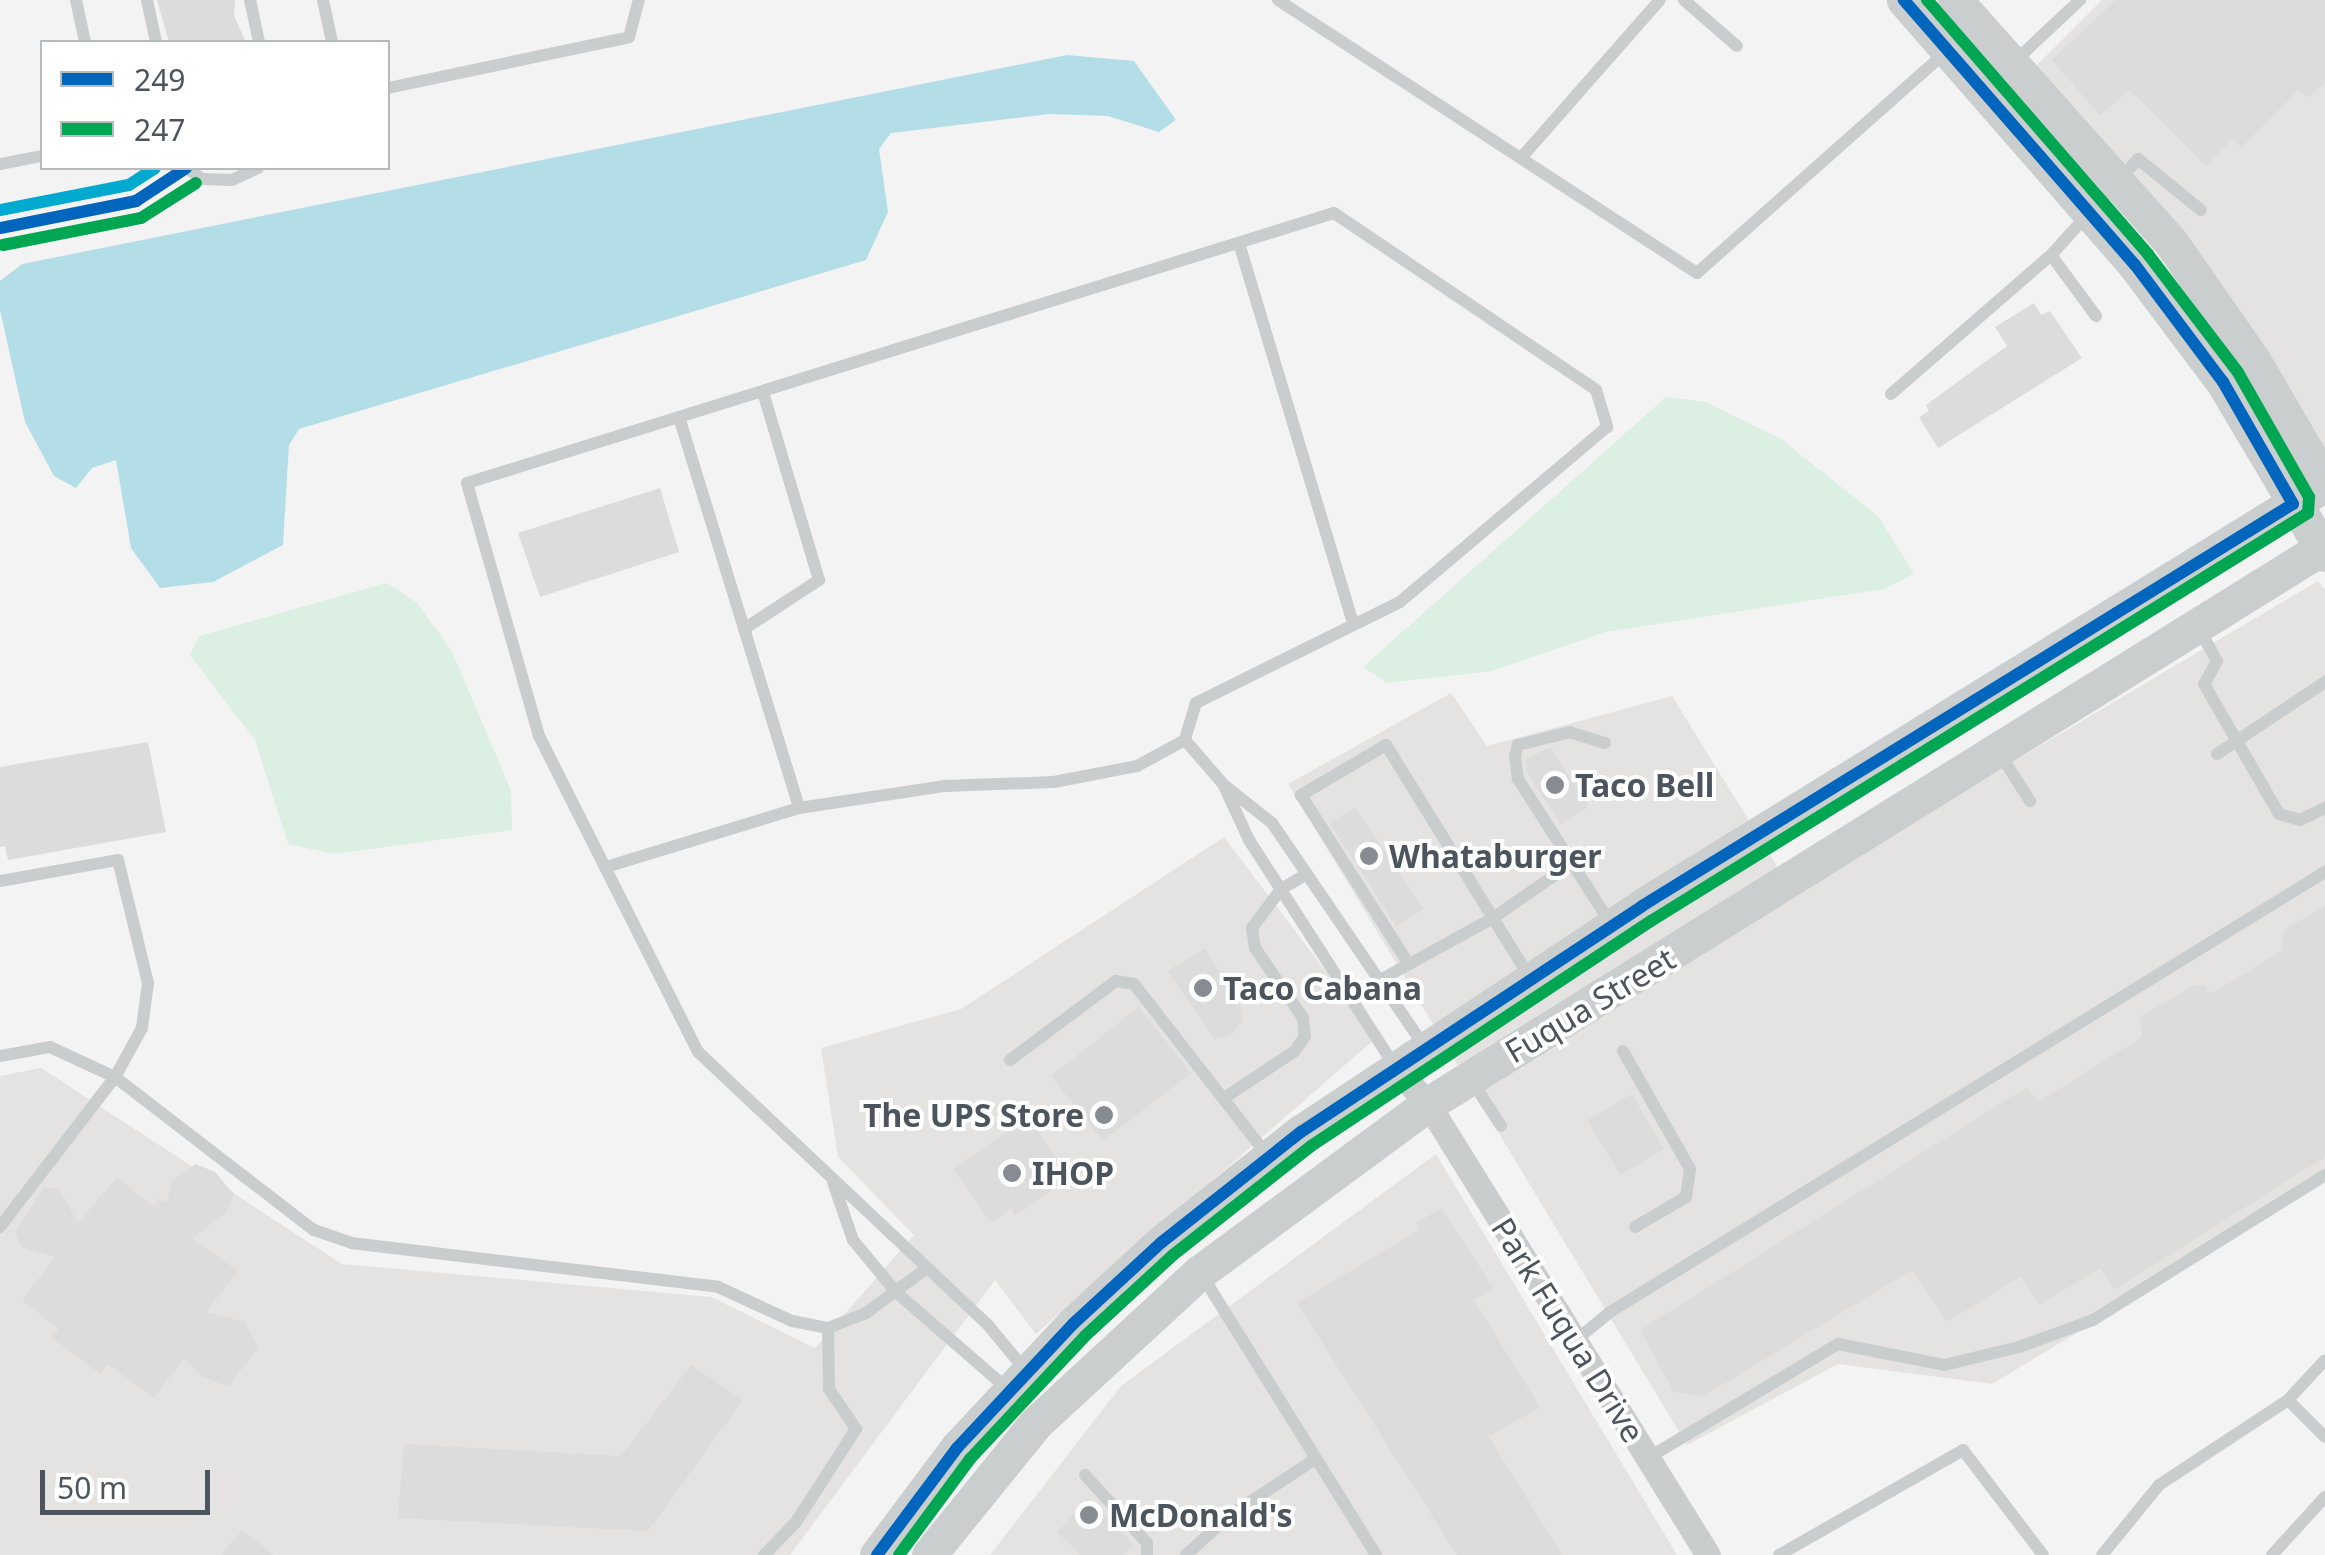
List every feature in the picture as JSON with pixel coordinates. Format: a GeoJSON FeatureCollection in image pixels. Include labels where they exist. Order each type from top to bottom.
{"type":"FeatureCollection","features":[{"type":"Feature","properties":{"kind":"main road"},"geometry":{"type":"LineString","coordinates":[[1904,0],[2088,207],[2223,382],[2293,504],[2324,549]]}},
{"type":"Feature","properties":{"kind":"main road"},"geometry":{"type":"LineString","coordinates":[[1956,0],[2170,240],[2253,360],[2325,484]]}},
{"type":"Feature","properties":{"kind":"main road","name":"Fuqua Street"},"geometry":{"type":"LineString","coordinates":[[877,1555],[957,1448],[1019,1382],[1162,1242],[1268,1157],[1530,978],[1970,709],[2325,484]]}},
{"type":"Feature","properties":{"kind":"main road","name":"Fuqua Street"},"geometry":{"type":"LineString","coordinates":[[929,1555],[1058,1402],[1200,1272],[1428,1104],[1996,747],[2324,549]]}},
{"type":"Feature","properties":{"kind":"main road"},"geometry":{"type":"LineString","coordinates":[[1970,709],[1996,747]]}},
{"type":"Feature","properties":{"kind":"main road"},"geometry":{"type":"LineString","coordinates":[[1162,1242],[1200,1272]]}},
{"type":"Feature","properties":{"kind":"main road"},"geometry":{"type":"LineString","coordinates":[[1019,1382],[1058,1402]]}},
{"type":"Feature","properties":{"kind":"street","name":"Park Fuqua Drive"},"geometry":{"type":"LineString","coordinates":[[1426,1048],[1428,1104]]}},
{"type":"Feature","properties":{"kind":"street","name":"Park Fuqua Drive"},"geometry":{"type":"LineString","coordinates":[[1395,1067],[1428,1104],[1708,1555]]}},
{"type":"Feature","properties":{"kind":"lane"},"geometry":{"type":"LineString","coordinates":[[76,0],[85,40]]}},
{"type":"Feature","properties":{"kind":"lane"},"geometry":{"type":"LineString","coordinates":[[147,0],[156,40]]}},
{"type":"Feature","properties":{"kind":"lane"},"geometry":{"type":"LineString","coordinates":[[250,0],[259,40]]}},
{"type":"Feature","properties":{"kind":"lane"},"geometry":{"type":"LineString","coordinates":[[323,0],[332,40]]}},
{"type":"Feature","properties":{"kind":"lane"},"geometry":{"type":"LineString","coordinates":[[390,88],[628,37],[639,0]]}},
{"type":"Feature","properties":{"kind":"lane"},"geometry":{"type":"LineString","coordinates":[[1278,0],[1697,273],[1949,50]]}},
{"type":"Feature","properties":{"kind":"lane"},"geometry":{"type":"LineString","coordinates":[[1521,158],[1660,0]]}},
{"type":"Feature","properties":{"kind":"lane"},"geometry":{"type":"LineString","coordinates":[[1684,0],[1737,46]]}},
{"type":"Feature","properties":{"kind":"lane"},"geometry":{"type":"LineString","coordinates":[[2012,64],[2080,0]]}},
{"type":"Feature","properties":{"kind":"lane"},"geometry":{"type":"LineString","coordinates":[[0,164],[40,156]]}},
{"type":"Feature","properties":{"kind":"lane"},"geometry":{"type":"LineString","coordinates":[[1891,394],[2051,254],[2088,207],[2138,158],[2200,210]]}},
{"type":"Feature","properties":{"kind":"lane"},"geometry":{"type":"LineString","coordinates":[[0,228],[136,202],[184,170]]}},
{"type":"Feature","properties":{"kind":"lane"},"geometry":{"type":"LineString","coordinates":[[190,170],[202,179],[232,180],[254,170]]}},
{"type":"Feature","properties":{"kind":"lane"},"geometry":{"type":"LineString","coordinates":[[606,867],[798,808],[945,786],[1054,782],[1137,766],[1185,740],[1196,703],[1400,602],[1607,427],[1596,390],[1334,213],[467,484],[539,736],[698,1052],[927,1268],[1019,1382]]}},
{"type":"Feature","properties":{"kind":"lane"},"geometry":{"type":"LineString","coordinates":[[1239,243],[1353,624]]}},
{"type":"Feature","properties":{"kind":"lane"},"geometry":{"type":"LineString","coordinates":[[2051,254],[2096,316]]}},
{"type":"Feature","properties":{"kind":"lane"},"geometry":{"type":"LineString","coordinates":[[744,629],[819,580],[762,392]]}},
{"type":"Feature","properties":{"kind":"lane"},"geometry":{"type":"LineString","coordinates":[[679,418],[798,808]]}},
{"type":"Feature","properties":{"kind":"lane"},"geometry":{"type":"LineString","coordinates":[[2196,625],[2217,661],[2204,684],[2279,814],[2300,820],[2325,808]]}},
{"type":"Feature","properties":{"kind":"lane"},"geometry":{"type":"LineString","coordinates":[[2217,754],[2325,682]]}},
{"type":"Feature","properties":{"kind":"lane"},"geometry":{"type":"LineString","coordinates":[[1605,743],[1570,732],[1518,745],[1515,756],[1518,779],[1612,926]]}},
{"type":"Feature","properties":{"kind":"lane"},"geometry":{"type":"LineString","coordinates":[[1185,740],[1224,785],[1272,824],[1426,1048]]}},
{"type":"Feature","properties":{"kind":"lane"},"geometry":{"type":"LineString","coordinates":[[1408,963],[1301,796],[1386,745],[1530,978]]}},
{"type":"Feature","properties":{"kind":"lane"},"geometry":{"type":"LineString","coordinates":[[1996,747],[2030,801]]}},
{"type":"Feature","properties":{"kind":"lane","name":"Park Fuqua Drive"},"geometry":{"type":"LineString","coordinates":[[1224,785],[1281,889],[1395,1067]]}},
{"type":"Feature","properties":{"kind":"lane"},"geometry":{"type":"LineString","coordinates":[[0,881],[118,860],[148,983],[142,1028],[115,1077],[0,1227]]}},
{"type":"Feature","properties":{"kind":"lane"},"geometry":{"type":"LineString","coordinates":[[1348,998],[1493,918],[1572,864]]}},
{"type":"Feature","properties":{"kind":"lane"},"geometry":{"type":"LineString","coordinates":[[1575,1341],[1610,1312],[2325,872]]}},
{"type":"Feature","properties":{"kind":"lane"},"geometry":{"type":"LineString","coordinates":[[1224,1098],[1295,1051],[1306,1036],[1303,1018],[1256,948],[1252,928],[1281,889],[1307,874]]}},
{"type":"Feature","properties":{"kind":"lane"},"geometry":{"type":"LineString","coordinates":[[1010,1060],[1116,980],[1134,984],[1268,1157]]}},
{"type":"Feature","properties":{"kind":"lane"},"geometry":{"type":"LineString","coordinates":[[0,1056],[50,1047],[115,1077],[314,1230],[351,1243],[718,1287],[792,1320],[828,1328],[896,1292],[927,1268]]}},
{"type":"Feature","properties":{"kind":"lane"},"geometry":{"type":"LineString","coordinates":[[1622,1051],[1690,1169],[1686,1197],[1635,1227]]}},
{"type":"Feature","properties":{"kind":"lane"},"geometry":{"type":"LineString","coordinates":[[1470,1078],[1501,1126]]}},
{"type":"Feature","properties":{"kind":"lane"},"geometry":{"type":"LineString","coordinates":[[831,1175],[853,1240],[896,1292],[1019,1382]]}},
{"type":"Feature","properties":{"kind":"lane"},"geometry":{"type":"LineString","coordinates":[[1648,1458],[1838,1344],[1944,1364],[2019,1347],[2093,1320],[2325,1175]]}},
{"type":"Feature","properties":{"kind":"lane"},"geometry":{"type":"LineString","coordinates":[[1200,1272],[1376,1555]]}},
{"type":"Feature","properties":{"kind":"lane"},"geometry":{"type":"LineString","coordinates":[[764,1555],[796,1522],[856,1429],[829,1389],[828,1328]]}},
{"type":"Feature","properties":{"kind":"lane"},"geometry":{"type":"LineString","coordinates":[[2102,1555],[2159,1485],[2288,1400],[2325,1360]]}},
{"type":"Feature","properties":{"kind":"lane"},"geometry":{"type":"LineString","coordinates":[[2288,1400],[2325,1436]]}},
{"type":"Feature","properties":{"kind":"lane"},"geometry":{"type":"LineString","coordinates":[[1779,1555],[1964,1450],[2043,1555]]}},
{"type":"Feature","properties":{"kind":"lane"},"geometry":{"type":"LineString","coordinates":[[1186,1555],[1229,1516],[1315,1458]]}},
{"type":"Feature","properties":{"kind":"lane"},"geometry":{"type":"LineString","coordinates":[[1085,1476],[1147,1543],[1147,1555]]}},
{"type":"Feature","properties":{"kind":"lane"},"geometry":{"type":"LineString","coordinates":[[2272,1555],[2325,1496]]}},
{"type":"Feature","properties":{"kind":"shaded area"},"geometry":{"type":"Polygon","coordinates":[[[2102,0],[2325,0],[2325,452],[2036,66],[2102,0]]]}},
{"type":"Feature","properties":{"kind":"shaded area"},"geometry":{"type":"Polygon","coordinates":[[[2318,581],[2325,590],[2325,1183],[1992,1384],[1838,1364],[1687,1445],[1288,784],[1451,693],[1487,746],[1672,696],[1793,892],[2318,581]]]}},
{"type":"Feature","properties":{"kind":"shaded area"},"geometry":{"type":"Polygon","coordinates":[[[1224,837],[1376,1038],[1036,1334],[995,1280],[790,1555],[0,1555],[0,1076],[41,1068],[342,1264],[711,1297],[815,1348],[914,1235],[838,1157],[821,1048],[961,1009],[1224,837]]]}},
{"type":"Feature","properties":{"kind":"shaded area"},"geometry":{"type":"Polygon","coordinates":[[[1436,1154],[1677,1555],[990,1555],[1121,1386],[1436,1154]]]}},
{"type":"Feature","properties":{"kind":"green space"},"geometry":{"type":"Polygon","coordinates":[[[1666,397],[1706,402],[1781,439],[1878,516],[1914,574],[1884,589],[1605,632],[1492,671],[1387,683],[1363,667],[1666,397]]]}},
{"type":"Feature","properties":{"kind":"green space"},"geometry":{"type":"Polygon","coordinates":[[[387,583],[417,603],[452,651],[511,791],[512,830],[334,854],[288,844],[255,740],[190,655],[199,636],[387,583]]]}},
{"type":"Feature","properties":{"kind":"water"},"geometry":{"type":"Polygon","coordinates":[[[1067,55],[1134,61],[1176,120],[1159,132],[1108,116],[1049,114],[891,133],[879,149],[888,212],[866,260],[299,429],[289,445],[283,545],[213,582],[160,588],[131,548],[116,460],[92,468],[76,488],[54,476],[25,422],[0,310],[0,281],[22,264],[1067,55]]]}},
{"type":"Feature","properties":{"kind":"building"},"geometry":{"type":"Polygon","coordinates":[[[157,0],[235,0],[234,16],[245,40],[168,40],[157,0]]]}},
{"type":"Feature","properties":{"kind":"building"},"geometry":{"type":"Polygon","coordinates":[[[2116,0],[2325,0],[2325,81],[2308,98],[2298,90],[2241,148],[2233,138],[2206,166],[2129,90],[2100,116],[2052,60],[2116,0]]]}},
{"type":"Feature","properties":{"kind":"building"},"geometry":{"type":"Polygon","coordinates":[[[2034,303],[2041,315],[2050,311],[2082,358],[1938,448],[1919,417],[1929,411],[1926,405],[2007,346],[1995,327],[2034,303]]]}},
{"type":"Feature","properties":{"kind":"building"},"geometry":{"type":"Polygon","coordinates":[[[660,488],[679,552],[540,597],[518,533],[660,488]]]}},
{"type":"Feature","properties":{"kind":"building"},"geometry":{"type":"Polygon","coordinates":[[[148,742],[166,832],[8,860],[5,846],[0,847],[0,767],[148,742]]]}},
{"type":"Feature","properties":{"kind":"building","name":"Taco Bell"},"geometry":{"type":"Polygon","coordinates":[[[1550,747],[1589,806],[1561,825],[1527,772],[1526,760],[1550,747]]]}},
{"type":"Feature","properties":{"kind":"building","name":"Whataburger"},"geometry":{"type":"Polygon","coordinates":[[[1355,807],[1424,909],[1396,926],[1330,823],[1355,807]]]}},
{"type":"Feature","properties":{"kind":"building"},"geometry":{"type":"Polygon","coordinates":[[[2325,906],[2325,1157],[2114,1290],[2100,1268],[2039,1305],[2020,1277],[1947,1322],[1912,1270],[1702,1397],[1674,1392],[1640,1330],[2027,1087],[2038,1102],[2142,1037],[2139,1017],[2195,985],[2205,985],[2211,994],[2281,951],[2284,930],[2325,906]]]}},
{"type":"Feature","properties":{"kind":"building","name":"Taco Cabana"},"geometry":{"type":"Polygon","coordinates":[[[1205,948],[1240,1005],[1242,1022],[1231,1035],[1215,1039],[1167,971],[1205,948]]]}},
{"type":"Feature","properties":{"kind":"building"},"geometry":{"type":"Polygon","coordinates":[[[1139,1007],[1191,1073],[1103,1141],[1051,1076],[1139,1007]]]}},
{"type":"Feature","properties":{"kind":"building"},"geometry":{"type":"Polygon","coordinates":[[[1632,1094],[1664,1149],[1620,1175],[1587,1120],[1632,1094]]]}},
{"type":"Feature","properties":{"kind":"building","name":"IHOP"},"geometry":{"type":"Polygon","coordinates":[[[1028,1117],[1070,1177],[1015,1216],[1011,1209],[991,1223],[953,1169],[1028,1117]]]}},
{"type":"Feature","properties":{"kind":"building"},"geometry":{"type":"Polygon","coordinates":[[[196,1164],[215,1172],[234,1194],[226,1213],[192,1238],[238,1271],[206,1312],[245,1322],[259,1348],[228,1386],[202,1377],[184,1358],[154,1398],[108,1364],[100,1374],[51,1337],[59,1330],[22,1300],[55,1257],[21,1247],[15,1231],[44,1187],[59,1189],[78,1223],[117,1177],[154,1207],[158,1199],[167,1202],[173,1180],[196,1164]]]}},
{"type":"Feature","properties":{"kind":"building"},"geometry":{"type":"Polygon","coordinates":[[[1441,1208],[1494,1289],[1474,1300],[1540,1407],[1489,1437],[1562,1555],[1457,1555],[1297,1303],[1419,1230],[1415,1224],[1441,1208]]]}},
{"type":"Feature","properties":{"kind":"building"},"geometry":{"type":"Polygon","coordinates":[[[691,1365],[743,1400],[648,1531],[398,1518],[404,1444],[621,1456],[691,1365]]]}},
{"type":"Feature","properties":{"kind":"building","name":"McDonald's"},"geometry":{"type":"Polygon","coordinates":[[[1088,1499],[1134,1544],[1124,1555],[1081,1555],[1057,1532],[1088,1499]]]}},
{"type":"Feature","properties":{"kind":"building"},"geometry":{"type":"Polygon","coordinates":[[[242,1530],[274,1555],[221,1555],[242,1530]]]}},
{"type":"Feature","properties":{"kind":"transit line","name":"249"},"geometry":{"type":"LineString","coordinates":[[877,1555],[957,1448],[1073,1324],[1162,1242],[1301,1132],[1642,906],[2293,504],[2223,382],[2135,265],[1904,0]]}},
{"type":"Feature","properties":{"kind":"transit line","name":"247"},"geometry":{"type":"LineString","coordinates":[[899,1555],[970,1459],[1085,1336],[1173,1255],[1311,1146],[1651,921],[2308,513],[2309,497],[2237,371],[2148,254],[1927,0]]}},
{"type":"Feature","properties":{"kind":"transit line"},"geometry":{"type":"LineString","coordinates":[[0,210],[129,185],[152,170]]}},
{"type":"Feature","properties":{"kind":"transit line","name":"249"},"geometry":{"type":"LineString","coordinates":[[0,228],[136,201],[183,170]]}},
{"type":"Feature","properties":{"kind":"transit line","name":"247"},"geometry":{"type":"LineString","coordinates":[[3,245],[141,218],[196,183]]}},
{"type":"Feature","properties":{"kind":"place","name":"Taco Bell"},"geometry":{"type":"Point","coordinates":[1555,785]}},
{"type":"Feature","properties":{"kind":"place","name":"Whataburger"},"geometry":{"type":"Point","coordinates":[1369,856]}},
{"type":"Feature","properties":{"kind":"place","name":"Taco Cabana"},"geometry":{"type":"Point","coordinates":[1203,988]}},
{"type":"Feature","properties":{"kind":"place","name":"The UPS Store"},"geometry":{"type":"Point","coordinates":[1104,1115]}},
{"type":"Feature","properties":{"kind":"place","name":"IHOP"},"geometry":{"type":"Point","coordinates":[1012,1173]}},
{"type":"Feature","properties":{"kind":"place","name":"McDonald's"},"geometry":{"type":"Point","coordinates":[1089,1515]}}]}
